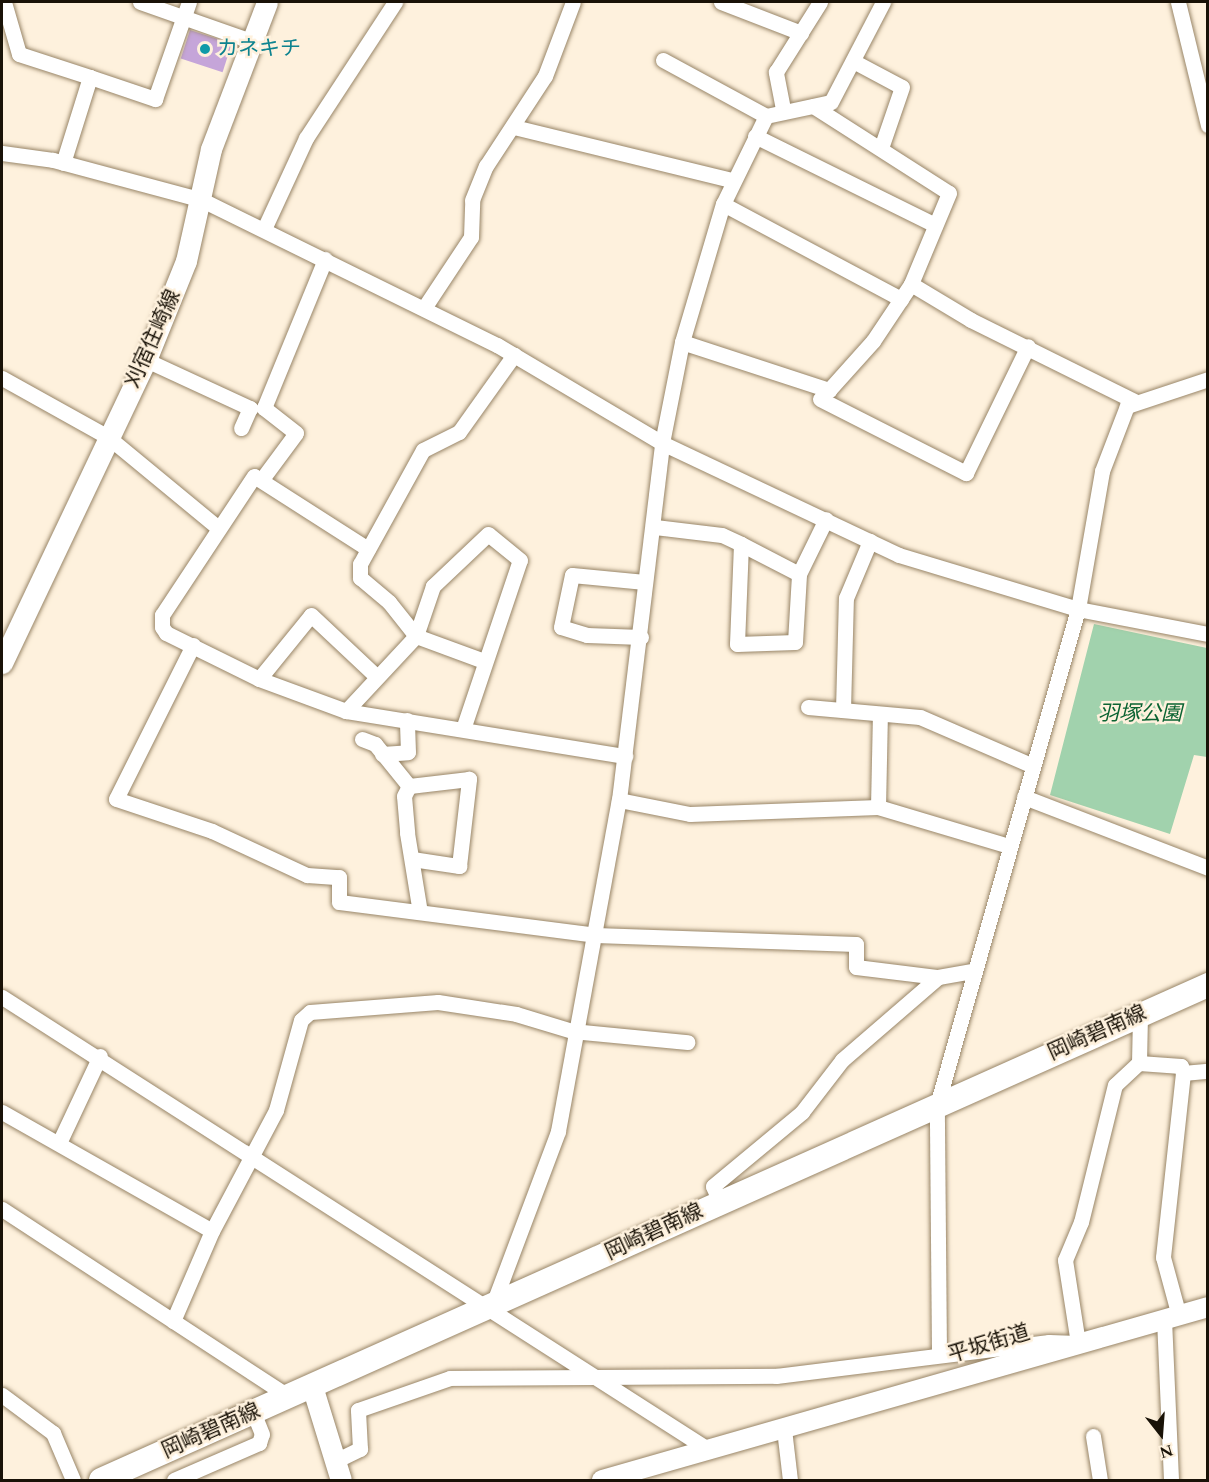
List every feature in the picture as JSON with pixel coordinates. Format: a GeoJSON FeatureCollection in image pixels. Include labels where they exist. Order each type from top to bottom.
{"type":"FeatureCollection","features":[{"type":"Feature","properties":{"kind":"main road","name":"刈宿住崎線"},"geometry":{"type":"LineString","coordinates":[[2,663],[146,360],[186,261],[202,200],[211,149],[267,2]]}},
{"type":"Feature","properties":{"kind":"main road","name":"岡崎碧南線"},"geometry":{"type":"LineString","coordinates":[[101,1480],[1208,985]]}},
{"type":"Feature","properties":{"kind":"main road"},"geometry":{"type":"LineString","coordinates":[[312,1386],[338,1471]]}},
{"type":"Feature","properties":{"kind":"street"},"geometry":{"type":"LineString","coordinates":[[4,2],[19,54],[155,99],[189,2]]}},
{"type":"Feature","properties":{"kind":"street"},"geometry":{"type":"LineString","coordinates":[[140,2],[251,41]]}},
{"type":"Feature","properties":{"kind":"street"},"geometry":{"type":"LineString","coordinates":[[264,229],[306,138],[394,2]]}},
{"type":"Feature","properties":{"kind":"street"},"geometry":{"type":"LineString","coordinates":[[424,308],[471,237],[472,200],[486,166],[514,128],[545,76],[573,2]]}},
{"type":"Feature","properties":{"kind":"street"},"geometry":{"type":"LineString","coordinates":[[721,2],[801,33]]}},
{"type":"Feature","properties":{"kind":"street"},"geometry":{"type":"LineString","coordinates":[[783,109],[776,72],[820,2]]}},
{"type":"Feature","properties":{"kind":"street"},"geometry":{"type":"LineString","coordinates":[[492,1307],[558,1131],[572,1031],[595,935],[619,800],[641,637],[645,582],[655,527],[662,443],[682,342],[723,204],[731,180],[766,116],[783,109],[831,102],[883,2]]}},
{"type":"Feature","properties":{"kind":"street"},"geometry":{"type":"LineString","coordinates":[[1178,2],[1208,124]]}},
{"type":"Feature","properties":{"kind":"street"},"geometry":{"type":"LineString","coordinates":[[663,60],[766,116]]}},
{"type":"Feature","properties":{"kind":"street"},"geometry":{"type":"LineString","coordinates":[[853,62],[902,87],[881,148]]}},
{"type":"Feature","properties":{"kind":"street"},"geometry":{"type":"LineString","coordinates":[[63,163],[90,77]]}},
{"type":"Feature","properties":{"kind":"street"},"geometry":{"type":"LineString","coordinates":[[813,106],[949,193],[911,284],[820,399]]}},
{"type":"Feature","properties":{"kind":"street"},"geometry":{"type":"LineString","coordinates":[[514,128],[731,180]]}},
{"type":"Feature","properties":{"kind":"street"},"geometry":{"type":"LineString","coordinates":[[755,136],[935,225]]}},
{"type":"Feature","properties":{"kind":"street"},"geometry":{"type":"LineString","coordinates":[[2,153],[63,163],[202,200],[424,308],[514,355],[662,443],[870,541],[932,567],[1078,609],[1208,634]]}},
{"type":"Feature","properties":{"kind":"street"},"geometry":{"type":"LineString","coordinates":[[723,204],[901,299]]}},
{"type":"Feature","properties":{"kind":"street"},"geometry":{"type":"LineString","coordinates":[[262,479],[296,433],[264,408],[325,259]]}},
{"type":"Feature","properties":{"kind":"street"},"geometry":{"type":"LineString","coordinates":[[911,284],[971,320],[1029,346],[1134,401]]}},
{"type":"Feature","properties":{"kind":"street"},"geometry":{"type":"LineString","coordinates":[[682,342],[820,399],[966,473],[1029,346]]}},
{"type":"Feature","properties":{"kind":"street"},"geometry":{"type":"LineString","coordinates":[[484,661],[416,636],[390,602],[360,578],[368,549],[423,450],[459,432],[514,355]]}},
{"type":"Feature","properties":{"kind":"street"},"geometry":{"type":"LineString","coordinates":[[146,360],[249,408],[241,428]]}},
{"type":"Feature","properties":{"kind":"street"},"geometry":{"type":"LineString","coordinates":[[2,378],[108,437],[217,526]]}},
{"type":"Feature","properties":{"kind":"street"},"geometry":{"type":"LineString","coordinates":[[939,1354],[937,1105],[973,971],[1078,609],[1102,471],[1127,406],[1134,401],[1176,393],[1208,379]]}},
{"type":"Feature","properties":{"kind":"street"},"geometry":{"type":"LineString","coordinates":[[368,549],[254,476],[217,526],[162,615],[166,633],[259,679],[346,711],[625,756]]}},
{"type":"Feature","properties":{"kind":"street"},"geometry":{"type":"LineString","coordinates":[[741,544],[737,644],[795,642],[799,574],[826,519]]}},
{"type":"Feature","properties":{"kind":"street"},"geometry":{"type":"LineString","coordinates":[[655,527],[722,535],[799,574]]}},
{"type":"Feature","properties":{"kind":"street"},"geometry":{"type":"LineString","coordinates":[[346,711],[375,675],[416,636],[434,586],[488,534],[520,560],[484,661],[463,729]]}},
{"type":"Feature","properties":{"kind":"street"},"geometry":{"type":"LineString","coordinates":[[843,710],[846,598],[870,541]]}},
{"type":"Feature","properties":{"kind":"street"},"geometry":{"type":"LineString","coordinates":[[641,637],[587,635],[561,627],[572,575],[645,582]]}},
{"type":"Feature","properties":{"kind":"street"},"geometry":{"type":"LineString","coordinates":[[259,679],[311,615],[375,675]]}},
{"type":"Feature","properties":{"kind":"street"},"geometry":{"type":"LineString","coordinates":[[193,645],[116,799],[212,831],[307,875],[339,877],[339,902],[595,935],[855,944],[856,967],[938,977],[973,971]]}},
{"type":"Feature","properties":{"kind":"street"},"geometry":{"type":"LineString","coordinates":[[808,708],[920,717],[1033,766]]}},
{"type":"Feature","properties":{"kind":"street"},"geometry":{"type":"LineString","coordinates":[[878,807],[880,714]]}},
{"type":"Feature","properties":{"kind":"street"},"geometry":{"type":"LineString","coordinates":[[382,754],[408,752],[407,720]]}},
{"type":"Feature","properties":{"kind":"street"},"geometry":{"type":"LineString","coordinates":[[362,739],[382,754],[409,786]]}},
{"type":"Feature","properties":{"kind":"street"},"geometry":{"type":"LineString","coordinates":[[409,786],[469,778],[459,866],[412,859]]}},
{"type":"Feature","properties":{"kind":"street"},"geometry":{"type":"LineString","coordinates":[[409,786],[404,796],[420,912]]}},
{"type":"Feature","properties":{"kind":"street"},"geometry":{"type":"LineString","coordinates":[[1024,797],[1208,868]]}},
{"type":"Feature","properties":{"kind":"street"},"geometry":{"type":"LineString","coordinates":[[619,800],[690,814],[878,807],[1009,846]]}},
{"type":"Feature","properties":{"kind":"street"},"geometry":{"type":"LineString","coordinates":[[720,1202],[713,1186],[802,1112],[842,1060],[938,977]]}},
{"type":"Feature","properties":{"kind":"street"},"geometry":{"type":"LineString","coordinates":[[2,997],[100,1056],[250,1155],[603,1378],[709,1450]]}},
{"type":"Feature","properties":{"kind":"street"},"geometry":{"type":"LineString","coordinates":[[173,1321],[212,1231],[250,1155],[276,1110],[301,1020],[310,1012],[438,1002],[516,1014],[572,1031],[687,1042]]}},
{"type":"Feature","properties":{"kind":"street"},"geometry":{"type":"LineString","coordinates":[[338,1471],[360,1449],[358,1410],[450,1378],[776,1376],[939,1354],[1078,1343],[1065,1260],[1081,1222],[1115,1085],[1139,1063],[1140,1014]]}},
{"type":"Feature","properties":{"kind":"street"},"geometry":{"type":"LineString","coordinates":[[59,1143],[100,1056]]}},
{"type":"Feature","properties":{"kind":"street"},"geometry":{"type":"LineString","coordinates":[[1139,1063],[1181,1066],[1183,1072],[1163,1257],[1172,1318],[1171,1480]]}},
{"type":"Feature","properties":{"kind":"street"},"geometry":{"type":"LineString","coordinates":[[1183,1072],[1208,1071]]}},
{"type":"Feature","properties":{"kind":"street"},"geometry":{"type":"LineString","coordinates":[[2,1112],[212,1231]]}},
{"type":"Feature","properties":{"kind":"street"},"geometry":{"type":"LineString","coordinates":[[2,1209],[289,1397]]}},
{"type":"Feature","properties":{"kind":"street","name":"平坂街道"},"geometry":{"type":"LineString","coordinates":[[709,1450],[1208,1307]]}},
{"type":"Feature","properties":{"kind":"street"},"geometry":{"type":"LineString","coordinates":[[2,1395],[53,1433],[73,1480]]}},
{"type":"Feature","properties":{"kind":"street"},"geometry":{"type":"LineString","coordinates":[[174,1480],[260,1443],[262,1434],[253,1412]]}},
{"type":"Feature","properties":{"kind":"street"},"geometry":{"type":"LineString","coordinates":[[784,1430],[790,1480]]}},
{"type":"Feature","properties":{"kind":"street"},"geometry":{"type":"LineString","coordinates":[[1093,1436],[1100,1480]]}},
{"type":"Feature","properties":{"kind":"street"},"geometry":{"type":"LineString","coordinates":[[602,1480],[709,1450]]}},
{"type":"Feature","properties":{"kind":"green space","name":"羽塚公園"},"geometry":{"type":"Polygon","coordinates":[[[1094,624],[1207,648],[1207,757],[1194,755],[1170,834],[1050,795],[1094,624]]]}},
{"type":"Feature","properties":{"kind":"building","name":"カネキチ"},"geometry":{"type":"Polygon","coordinates":[[[190,30],[232,44],[223,72],[181,59],[190,30]]]}},
{"type":"Feature","properties":{"kind":"place","name":"カネキチ"},"geometry":{"type":"Point","coordinates":[205,49]}}]}
